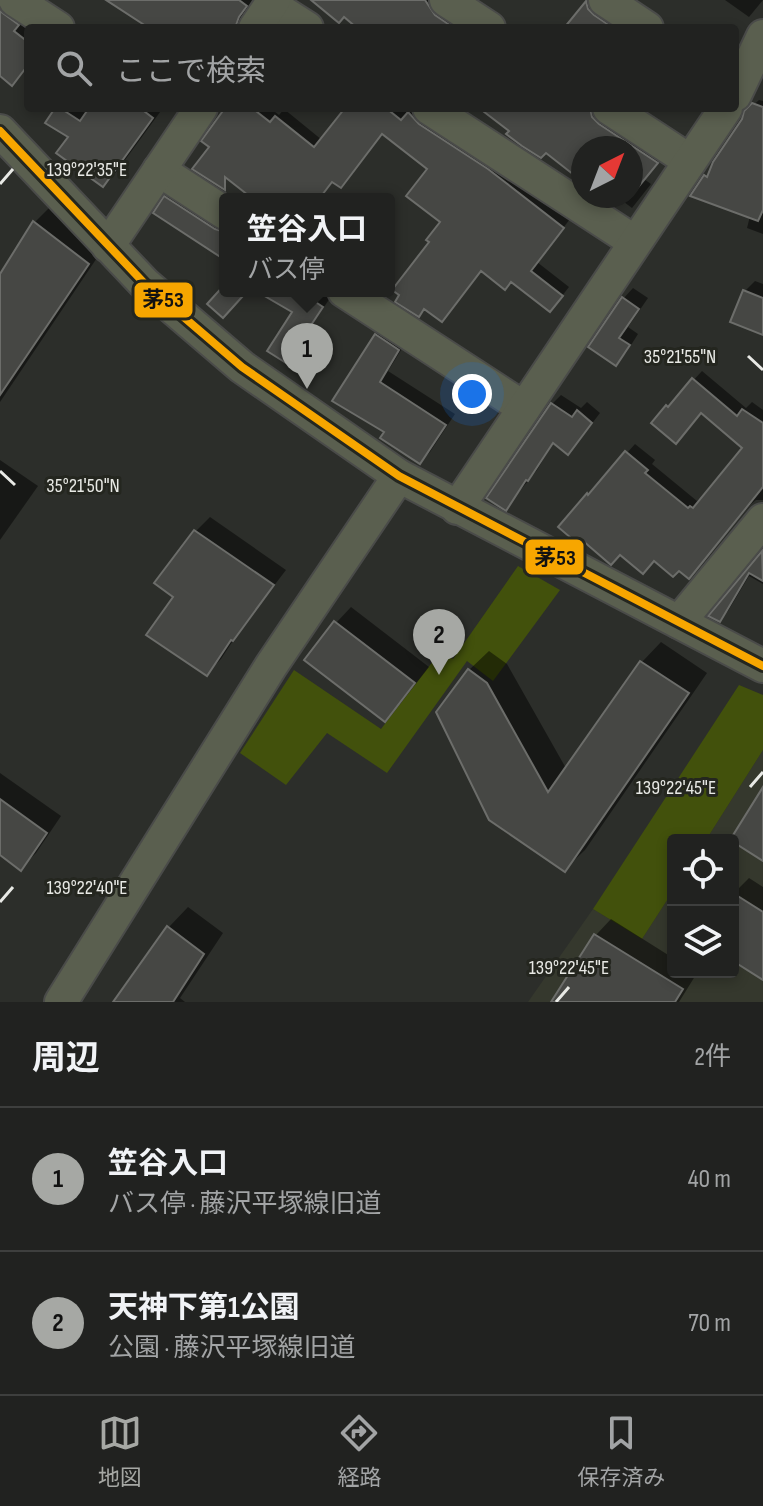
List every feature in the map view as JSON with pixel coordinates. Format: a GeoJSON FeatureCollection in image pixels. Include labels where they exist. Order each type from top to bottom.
{"type":"FeatureCollection","features":[{"type":"Feature","properties":{"kind":"street"},"geometry":{"type":"LineString","coordinates":[[15,0],[52,24]]}},
{"type":"Feature","properties":{"kind":"street"},"geometry":{"type":"LineString","coordinates":[[446,0],[483,24]]}},
{"type":"Feature","properties":{"kind":"street"},"geometry":{"type":"LineString","coordinates":[[605,0],[641,24]]}},
{"type":"Feature","properties":{"kind":"street"},"geometry":{"type":"LineString","coordinates":[[267,11],[298,24]]}},
{"type":"Feature","properties":{"kind":"street"},"geometry":{"type":"LineString","coordinates":[[740,96],[763,36]]}},
{"type":"Feature","properties":{"kind":"street"},"geometry":{"type":"LineString","coordinates":[[108,246],[159,170],[191,112]]}},
{"type":"Feature","properties":{"kind":"street"},"geometry":{"type":"LineString","coordinates":[[435,112],[635,242]]}},
{"type":"Feature","properties":{"kind":"street"},"geometry":{"type":"LineString","coordinates":[[615,112],[690,161]]}},
{"type":"Feature","properties":{"kind":"street"},"geometry":{"type":"LineString","coordinates":[[457,508],[690,161],[728,112]]}},
{"type":"Feature","properties":{"kind":"street"},"geometry":{"type":"LineString","coordinates":[[0,131],[145,284],[242,367],[399,476],[763,666]]}},
{"type":"Feature","properties":{"kind":"street"},"geometry":{"type":"LineString","coordinates":[[159,170],[219,209]]}},
{"type":"Feature","properties":{"kind":"street"},"geometry":{"type":"LineString","coordinates":[[353,297],[524,408]]}},
{"type":"Feature","properties":{"kind":"street"},"geometry":{"type":"LineString","coordinates":[[61,1002],[271,666],[399,476]]}},
{"type":"Feature","properties":{"kind":"street"},"geometry":{"type":"LineString","coordinates":[[679,622],[763,520]]}},
{"type":"Feature","properties":{"kind":"shaded area"},"geometry":{"type":"Polygon","coordinates":[[[763,750],[763,1002],[528,1002],[593,909],[642,939],[667,900],[667,978],[739,978],[739,834],[710,834],[763,750]]]}},
{"type":"Feature","properties":{"kind":"green space"},"geometry":{"type":"Polygon","coordinates":[[[518,566],[560,590],[493,681],[467,661],[387,773],[327,733],[286,785],[240,753],[294,670],[381,729],[440,652],[453,659],[518,566]]]}},
{"type":"Feature","properties":{"kind":"green space"},"geometry":{"type":"Polygon","coordinates":[[[739,685],[763,695],[763,750],[710,834],[667,834],[667,900],[642,939],[593,909],[739,685]]]}},
{"type":"Feature","properties":{"kind":"building"},"geometry":{"type":"Polygon","coordinates":[[[106,0],[239,0],[247,6],[236,24],[143,24],[106,0]]]}},
{"type":"Feature","properties":{"kind":"building"},"geometry":{"type":"Polygon","coordinates":[[[311,0],[425,0],[435,15],[448,24],[352,24],[344,17],[339,23],[311,0]]]}},
{"type":"Feature","properties":{"kind":"building"},"geometry":{"type":"Polygon","coordinates":[[[586,1],[588,9],[607,24],[567,24],[586,1]]]}},
{"type":"Feature","properties":{"kind":"building"},"geometry":{"type":"Polygon","coordinates":[[[0,11],[19,25],[14,31],[24,39],[24,70],[12,86],[0,76],[0,11]]]}},
{"type":"Feature","properties":{"kind":"building"},"geometry":{"type":"Polygon","coordinates":[[[752,103],[763,107],[763,210],[758,221],[690,196],[704,175],[707,177],[744,111],[752,103]]]}},
{"type":"Feature","properties":{"kind":"building"},"geometry":{"type":"Polygon","coordinates":[[[52,112],[66,112],[80,121],[86,112],[145,112],[153,118],[103,187],[56,153],[68,137],[45,123],[52,112]]]}},
{"type":"Feature","properties":{"kind":"building"},"geometry":{"type":"Polygon","coordinates":[[[222,112],[257,112],[270,122],[275,116],[314,147],[342,112],[391,112],[401,120],[408,112],[419,124],[488,169],[564,228],[531,271],[563,296],[550,312],[511,282],[505,290],[481,271],[442,322],[424,309],[419,317],[395,302],[399,295],[395,292],[395,286],[429,242],[426,240],[440,222],[406,196],[427,169],[382,134],[341,188],[332,182],[324,193],[245,193],[225,177],[225,190],[192,169],[209,147],[201,141],[222,112]]]}},
{"type":"Feature","properties":{"kind":"building"},"geometry":{"type":"Polygon","coordinates":[[[484,112],[591,112],[599,124],[617,136],[571,136],[571,173],[546,153],[541,158],[506,134],[509,131],[484,112]]]}},
{"type":"Feature","properties":{"kind":"building"},"geometry":{"type":"Polygon","coordinates":[[[643,153],[658,163],[643,181],[643,153]]]}},
{"type":"Feature","properties":{"kind":"building"},"geometry":{"type":"Polygon","coordinates":[[[164,196],[219,230],[219,256],[153,213],[164,196]]]}},
{"type":"Feature","properties":{"kind":"building"},"geometry":{"type":"Polygon","coordinates":[[[33,221],[89,264],[0,395],[0,274],[33,221]]]}},
{"type":"Feature","properties":{"kind":"building"},"geometry":{"type":"Polygon","coordinates":[[[743,290],[763,298],[763,335],[730,322],[743,290]]]}},
{"type":"Feature","properties":{"kind":"building"},"geometry":{"type":"Polygon","coordinates":[[[219,291],[219,297],[242,297],[223,318],[207,304],[219,291]]]}},
{"type":"Feature","properties":{"kind":"building"},"geometry":{"type":"Polygon","coordinates":[[[266,297],[308,297],[323,307],[286,363],[267,351],[292,312],[266,297]]]}},
{"type":"Feature","properties":{"kind":"building"},"geometry":{"type":"Polygon","coordinates":[[[622,297],[639,309],[619,338],[630,345],[616,366],[588,347],[622,297]]]}},
{"type":"Feature","properties":{"kind":"building"},"geometry":{"type":"Polygon","coordinates":[[[375,334],[399,350],[380,382],[446,425],[420,464],[380,438],[384,432],[332,401],[375,334]]]}},
{"type":"Feature","properties":{"kind":"building"},"geometry":{"type":"Polygon","coordinates":[[[692,378],[737,416],[742,409],[763,423],[763,487],[689,579],[679,571],[673,577],[654,561],[643,574],[620,555],[611,565],[582,540],[578,544],[558,527],[625,451],[648,470],[645,473],[688,508],[693,508],[742,448],[701,413],[676,444],[651,423],[692,378]]]}},
{"type":"Feature","properties":{"kind":"building"},"geometry":{"type":"Polygon","coordinates":[[[551,403],[572,417],[577,410],[592,423],[568,455],[553,443],[506,511],[486,498],[551,403]]]}},
{"type":"Feature","properties":{"kind":"building"},"geometry":{"type":"Polygon","coordinates":[[[194,530],[274,585],[207,676],[146,635],[173,597],[154,583],[194,530]]]}},
{"type":"Feature","properties":{"kind":"building"},"geometry":{"type":"Polygon","coordinates":[[[762,551],[763,581],[749,573],[720,622],[708,616],[762,551]]]}},
{"type":"Feature","properties":{"kind":"building"},"geometry":{"type":"Polygon","coordinates":[[[334,621],[415,683],[385,722],[304,660],[334,621]]]}},
{"type":"Feature","properties":{"kind":"building"},"geometry":{"type":"Polygon","coordinates":[[[640,661],[689,693],[565,872],[489,820],[436,712],[468,669],[487,683],[548,792],[640,661]]]}},
{"type":"Feature","properties":{"kind":"building"},"geometry":{"type":"Polygon","coordinates":[[[763,787],[763,861],[739,846],[739,834],[734,834],[763,787]]]}},
{"type":"Feature","properties":{"kind":"building"},"geometry":{"type":"Polygon","coordinates":[[[0,799],[47,833],[21,871],[0,855],[0,799]]]}},
{"type":"Feature","properties":{"kind":"building"},"geometry":{"type":"Polygon","coordinates":[[[739,897],[763,912],[763,980],[739,965],[739,897]]]}},
{"type":"Feature","properties":{"kind":"building"},"geometry":{"type":"Polygon","coordinates":[[[167,926],[204,954],[173,1002],[113,1002],[167,926]]]}},
{"type":"Feature","properties":{"kind":"building"},"geometry":{"type":"Polygon","coordinates":[[[594,934],[683,989],[675,1002],[551,1002],[594,934]]]}},
{"type":"Feature","properties":{"kind":"transit line","name":"茅53"},"geometry":{"type":"LineString","coordinates":[[0,131],[145,284],[242,367],[399,476],[763,666]]}},
{"type":"Feature","properties":{"kind":"place","name":"笠谷入口"},"geometry":{"type":"Point","coordinates":[307,389]}},
{"type":"Feature","properties":{"kind":"place","name":"天神下第1公園"},"geometry":{"type":"Point","coordinates":[439,675]}}]}
